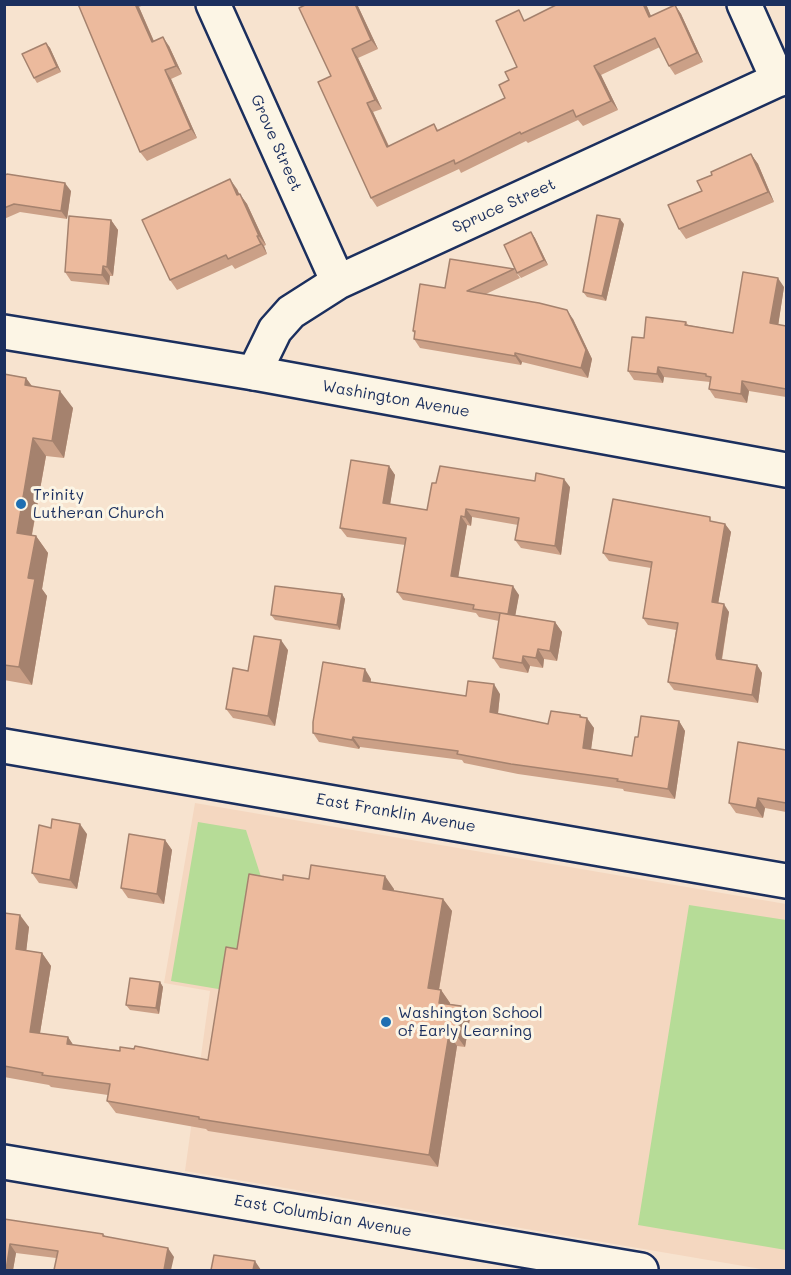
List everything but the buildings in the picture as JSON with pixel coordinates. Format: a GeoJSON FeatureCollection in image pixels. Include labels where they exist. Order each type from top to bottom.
{"type":"FeatureCollection","features":[{"type":"Feature","properties":{"kind":"street","name":"Grove Street"},"geometry":{"type":"LineString","coordinates":[[213,4],[338,282]]}},
{"type":"Feature","properties":{"kind":"street"},"geometry":{"type":"LineString","coordinates":[[744,4],[782,78]]}},
{"type":"Feature","properties":{"kind":"street","name":"Spruce Street"},"geometry":{"type":"LineString","coordinates":[[254,374],[275,330],[291,312],[338,282],[782,78]]}},
{"type":"Feature","properties":{"kind":"street","name":"Washington Avenue"},"geometry":{"type":"LineString","coordinates":[[4,332],[254,374],[786,470]]}},
{"type":"Feature","properties":{"kind":"street","name":"East Franklin Avenue"},"geometry":{"type":"LineString","coordinates":[[4,746],[786,881]]}},
{"type":"Feature","properties":{"kind":"street","name":"East Columbian Avenue"},"geometry":{"type":"LineString","coordinates":[[4,1162],[641,1270]]}},
{"type":"Feature","properties":{"kind":"shaded area"},"geometry":{"type":"Polygon","coordinates":[[[195,803],[786,904],[786,1270],[767,1270],[185,1171],[210,991],[164,983],[195,803]]]}},
{"type":"Feature","properties":{"kind":"green space"},"geometry":{"type":"Polygon","coordinates":[[[198,822],[246,830],[263,883],[230,991],[171,981],[198,822]]]}},
{"type":"Feature","properties":{"kind":"green space"},"geometry":{"type":"Polygon","coordinates":[[[689,905],[786,920],[786,1250],[638,1225],[689,905]]]}},
{"type":"Feature","properties":{"kind":"place","name":"Trinity Lutheran Church"},"geometry":{"type":"Point","coordinates":[21,504]}},
{"type":"Feature","properties":{"kind":"place","name":"Washington School of Early Learning"},"geometry":{"type":"Point","coordinates":[386,1022]}}]}
